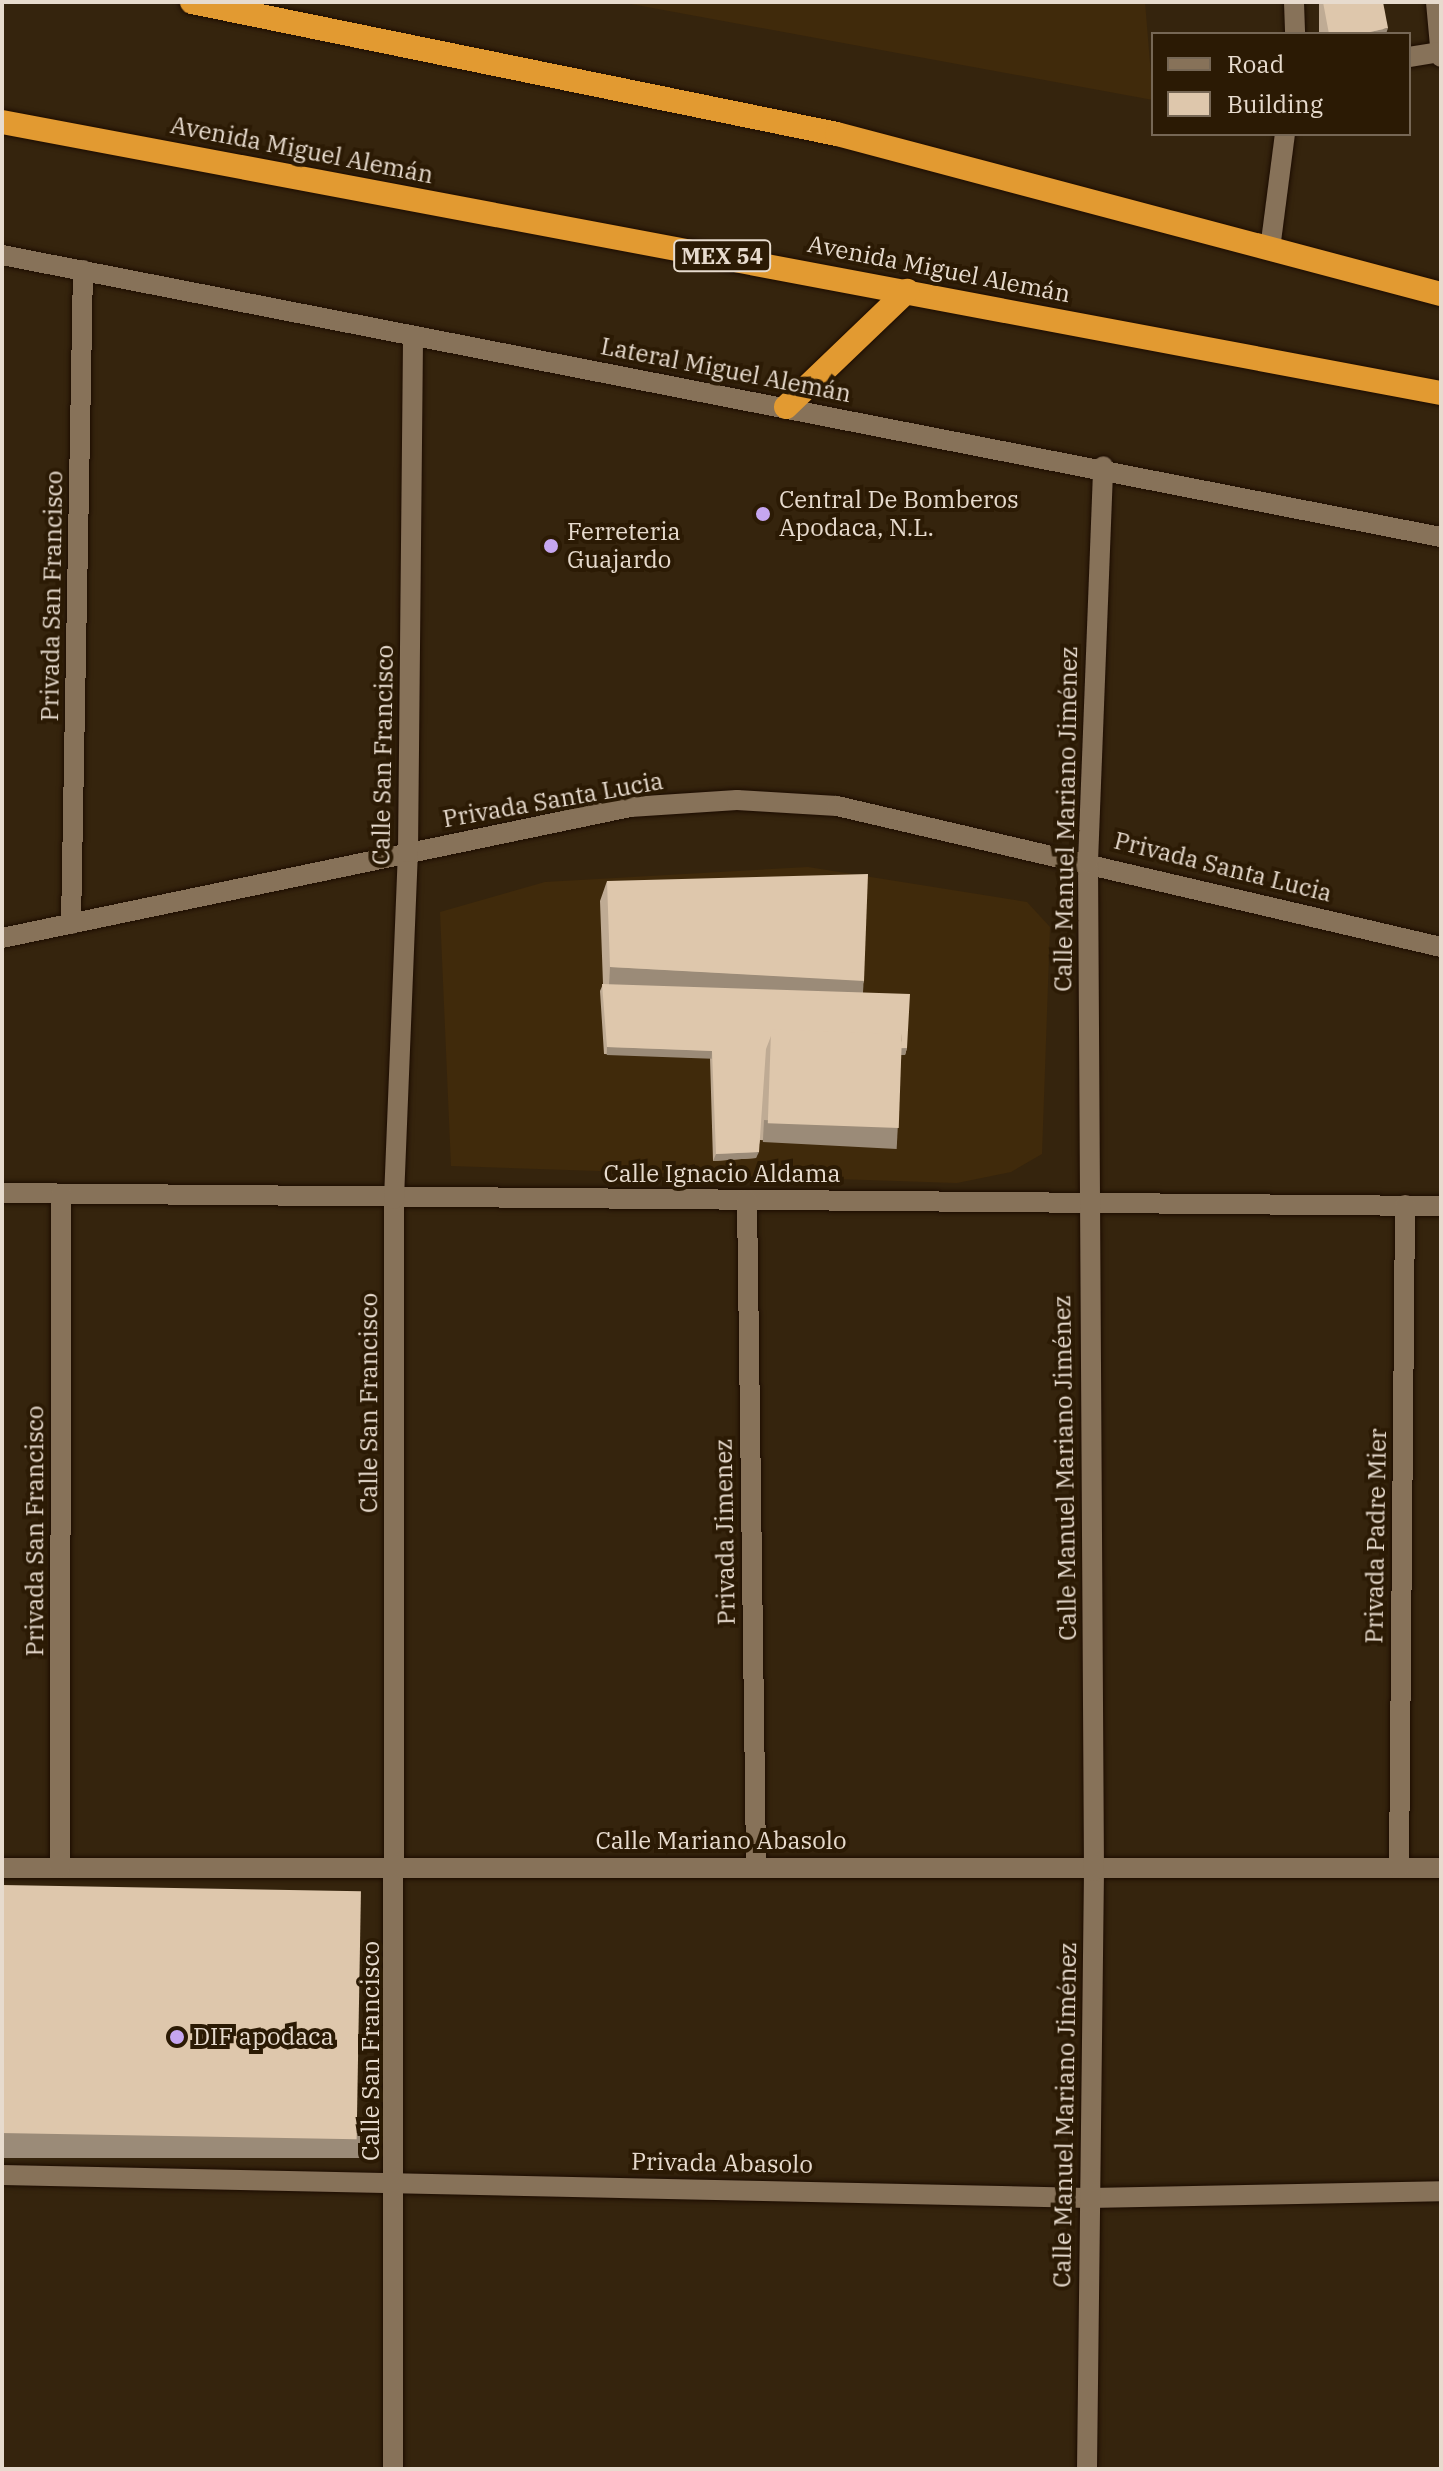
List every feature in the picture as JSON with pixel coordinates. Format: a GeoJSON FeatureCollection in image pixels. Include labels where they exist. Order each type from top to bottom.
{"type":"FeatureCollection","features":[{"type":"Feature","properties":{"kind":"highway"},"geometry":{"type":"LineString","coordinates":[[192,2],[837,134],[1441,294]]}},
{"type":"Feature","properties":{"kind":"highway","name":"Avenida Miguel Alemán"},"geometry":{"type":"LineString","coordinates":[[2,122],[1441,393]]}},
{"type":"Feature","properties":{"kind":"highway"},"geometry":{"type":"LineString","coordinates":[[786,407],[907,291]]}},
{"type":"Feature","properties":{"kind":"street"},"geometry":{"type":"LineString","coordinates":[[1294,2],[1295,32]]}},
{"type":"Feature","properties":{"kind":"street"},"geometry":{"type":"LineString","coordinates":[[1411,57],[1441,53],[1436,2]]}},
{"type":"Feature","properties":{"kind":"street"},"geometry":{"type":"LineString","coordinates":[[1270,249],[1285,136]]}},
{"type":"Feature","properties":{"kind":"street","name":"Lateral Miguel Alemán"},"geometry":{"type":"LineString","coordinates":[[2,255],[413,337],[1103,466],[1441,537]]}},
{"type":"Feature","properties":{"kind":"street","name":"Privada San Francisco"},"geometry":{"type":"LineString","coordinates":[[71,924],[83,270]]}},
{"type":"Feature","properties":{"kind":"street","name":"Calle San Francisco"},"geometry":{"type":"LineString","coordinates":[[393,2469],[398,1871],[394,1199],[408,852],[413,337]]}},
{"type":"Feature","properties":{"kind":"street","name":"Calle Manuel Mariano Jiménez"},"geometry":{"type":"LineString","coordinates":[[1087,2469],[1094,1871],[1087,1201],[1088,862],[1103,466]]}},
{"type":"Feature","properties":{"kind":"street","name":"Privada Santa Lucia"},"geometry":{"type":"LineString","coordinates":[[2,938],[630,807],[737,800],[837,806],[1088,862],[1441,947]]}},
{"type":"Feature","properties":{"kind":"street","name":"Calle Ignacio Aldama"},"geometry":{"type":"LineString","coordinates":[[2,1193],[394,1199],[1087,1201],[1441,1206]]}},
{"type":"Feature","properties":{"kind":"street","name":"Privada San Francisco"},"geometry":{"type":"LineString","coordinates":[[60,1868],[61,1194]]}},
{"type":"Feature","properties":{"kind":"street","name":"Privada Jimenez"},"geometry":{"type":"LineString","coordinates":[[747,1200],[756,1864]]}},
{"type":"Feature","properties":{"kind":"street","name":"Privada Padre Mier"},"geometry":{"type":"LineString","coordinates":[[1399,1868],[1405,1205]]}},
{"type":"Feature","properties":{"kind":"street","name":"Calle Mariano Abasolo"},"geometry":{"type":"LineString","coordinates":[[2,1868],[398,1871],[756,1864],[1094,1871],[1441,1868]]}},
{"type":"Feature","properties":{"kind":"street","name":"Privada Abasolo"},"geometry":{"type":"LineString","coordinates":[[2,2175],[396,2180],[1089,2198],[1441,2191]]}},
{"type":"Feature","properties":{"kind":"shaded area"},"geometry":{"type":"Polygon","coordinates":[[[620,2],[1145,2],[1151,100],[620,2]]]}},
{"type":"Feature","properties":{"kind":"shaded area"},"geometry":{"type":"Polygon","coordinates":[[[808,867],[1027,902],[1050,927],[1042,1154],[1011,1172],[957,1183],[451,1166],[440,912],[545,882],[808,867]]]}},
{"type":"Feature","properties":{"kind":"building"},"geometry":{"type":"Polygon","coordinates":[[[1323,2],[1383,2],[1388,28],[1370,32],[1329,32],[1323,2]]]}},
{"type":"Feature","properties":{"kind":"building"},"geometry":{"type":"Polygon","coordinates":[[[868,874],[864,981],[610,967],[607,881],[868,874]]]}},
{"type":"Feature","properties":{"kind":"building"},"geometry":{"type":"Polygon","coordinates":[[[602,984],[910,994],[907,1048],[901,1048],[902,1034],[771,1036],[766,1049],[759,1152],[716,1154],[712,1051],[607,1047],[602,984]]]}},
{"type":"Feature","properties":{"kind":"building"},"geometry":{"type":"Polygon","coordinates":[[[771,1029],[902,1034],[899,1128],[768,1123],[771,1029]]]}},
{"type":"Feature","properties":{"kind":"building","name":"DIF apodaca"},"geometry":{"type":"Polygon","coordinates":[[[2,1885],[361,1891],[357,2139],[2,2133],[2,1885]]]}},
{"type":"Feature","properties":{"kind":"place","name":"Central De Bomberos Apodaca, N.L."},"geometry":{"type":"Point","coordinates":[763,514]}},
{"type":"Feature","properties":{"kind":"place","name":"Ferreteria Guajardo"},"geometry":{"type":"Point","coordinates":[551,546]}},
{"type":"Feature","properties":{"kind":"place","name":"DIF apodaca"},"geometry":{"type":"Point","coordinates":[177,2037]}}]}
